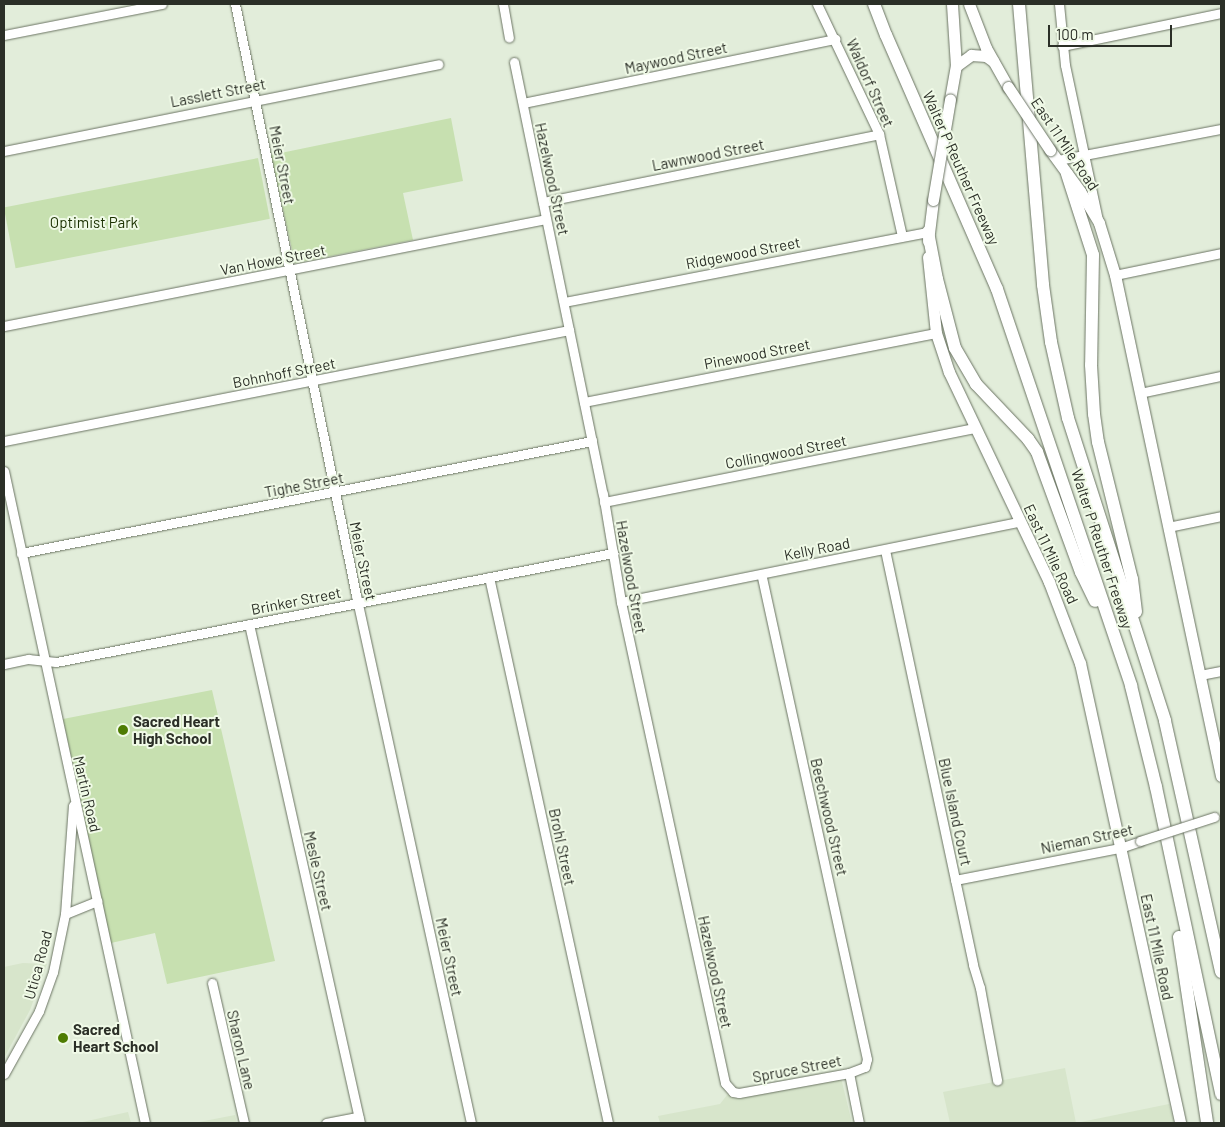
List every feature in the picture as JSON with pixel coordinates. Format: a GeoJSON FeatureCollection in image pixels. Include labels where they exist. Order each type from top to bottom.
{"type":"FeatureCollection","features":[{"type":"Feature","properties":{"kind":"highway"},"geometry":{"type":"LineString","coordinates":[[867,4],[886,35]]}},
{"type":"Feature","properties":{"kind":"highway"},"geometry":{"type":"LineString","coordinates":[[874,4],[886,35]]}},
{"type":"Feature","properties":{"kind":"highway","name":"Walter P Reuther Freeway"},"geometry":{"type":"LineString","coordinates":[[1019,4],[1041,267],[1051,342],[1068,418],[1140,639],[1173,752],[1221,972]]}},
{"type":"Feature","properties":{"kind":"highway","name":"Walter P Reuther Freeway"},"geometry":{"type":"LineString","coordinates":[[886,35],[996,289],[1131,686],[1156,786],[1221,1094]]}},
{"type":"Feature","properties":{"kind":"highway"},"geometry":{"type":"LineString","coordinates":[[1068,174],[1094,255],[1091,365],[1094,414],[1098,442],[1132,578],[1140,639]]}},
{"type":"Feature","properties":{"kind":"highway"},"geometry":{"type":"LineString","coordinates":[[928,232],[937,279],[955,348],[976,384],[1028,439],[1037,452],[1081,572],[1115,638]]}},
{"type":"Feature","properties":{"kind":"highway"},"geometry":{"type":"LineString","coordinates":[[1156,786],[1162,854],[1182,947],[1207,1123]]}},
{"type":"Feature","properties":{"kind":"main road","name":"East 11 Mile Road"},"geometry":{"type":"LineString","coordinates":[[952,4],[956,66],[928,232],[930,286],[936,334],[949,372],[974,428],[1049,582],[1080,663],[1180,1123]]}},
{"type":"Feature","properties":{"kind":"main road","name":"East 11 Mile Road"},"geometry":{"type":"LineString","coordinates":[[969,4],[993,62],[1050,150],[1068,174],[1098,223],[1115,275],[1221,776]]}},
{"type":"Feature","properties":{"kind":"main road"},"geometry":{"type":"LineString","coordinates":[[956,66],[971,55],[986,56],[993,62]]}},
{"type":"Feature","properties":{"kind":"street"},"geometry":{"type":"LineString","coordinates":[[4,35],[162,4]]}},
{"type":"Feature","properties":{"kind":"street","name":"Meier Street"},"geometry":{"type":"LineString","coordinates":[[236,4],[311,382],[470,1123]]}},
{"type":"Feature","properties":{"kind":"street"},"geometry":{"type":"LineString","coordinates":[[503,4],[509,37]]}},
{"type":"Feature","properties":{"kind":"street","name":"Waldorf Street"},"geometry":{"type":"LineString","coordinates":[[817,4],[836,39],[879,134],[902,236]]}},
{"type":"Feature","properties":{"kind":"street"},"geometry":{"type":"LineString","coordinates":[[1059,4],[1062,46],[1098,223]]}},
{"type":"Feature","properties":{"kind":"street"},"geometry":{"type":"LineString","coordinates":[[1062,46],[1221,13]]}},
{"type":"Feature","properties":{"kind":"street","name":"Maywood Street"},"geometry":{"type":"LineString","coordinates":[[523,103],[836,39]]}},
{"type":"Feature","properties":{"kind":"street","name":"Hazelwood Street"},"geometry":{"type":"LineString","coordinates":[[514,62],[592,441],[621,602],[725,1083],[733,1092]]}},
{"type":"Feature","properties":{"kind":"street","name":"Lasslett Street"},"geometry":{"type":"LineString","coordinates":[[4,150],[438,64]]}},
{"type":"Feature","properties":{"kind":"street"},"geometry":{"type":"LineString","coordinates":[[1058,160],[1221,129]]}},
{"type":"Feature","properties":{"kind":"street","name":"Lawnwood Street"},"geometry":{"type":"LineString","coordinates":[[543,202],[879,134]]}},
{"type":"Feature","properties":{"kind":"street","name":"Van Howe Street"},"geometry":{"type":"LineString","coordinates":[[4,326],[546,219]]}},
{"type":"Feature","properties":{"kind":"street","name":"Ridgewood Street"},"geometry":{"type":"LineString","coordinates":[[564,302],[928,232]]}},
{"type":"Feature","properties":{"kind":"street"},"geometry":{"type":"LineString","coordinates":[[1115,275],[1221,252]]}},
{"type":"Feature","properties":{"kind":"street","name":"Bohnhoff Street"},"geometry":{"type":"LineString","coordinates":[[4,442],[569,330]]}},
{"type":"Feature","properties":{"kind":"street","name":"Pinewood Street"},"geometry":{"type":"LineString","coordinates":[[584,402],[936,334]]}},
{"type":"Feature","properties":{"kind":"street"},"geometry":{"type":"LineString","coordinates":[[1140,393],[1221,376]]}},
{"type":"Feature","properties":{"kind":"street","name":"Collingwood Street"},"geometry":{"type":"LineString","coordinates":[[604,502],[974,428]]}},
{"type":"Feature","properties":{"kind":"street","name":"Tighe Street"},"geometry":{"type":"LineString","coordinates":[[21,553],[335,493],[592,441]]}},
{"type":"Feature","properties":{"kind":"street","name":"Martin Road"},"geometry":{"type":"LineString","coordinates":[[4,471],[43,660],[145,1123]]}},
{"type":"Feature","properties":{"kind":"street"},"geometry":{"type":"LineString","coordinates":[[1168,527],[1221,516]]}},
{"type":"Feature","properties":{"kind":"street","name":"Kelly Road"},"geometry":{"type":"LineString","coordinates":[[621,602],[1019,522]]}},
{"type":"Feature","properties":{"kind":"street","name":"Blue Island Court"},"geometry":{"type":"LineString","coordinates":[[885,550],[973,965],[980,988],[997,1080]]}},
{"type":"Feature","properties":{"kind":"street","name":"Brinker Street"},"geometry":{"type":"LineString","coordinates":[[4,664],[28,659],[56,662],[613,553]]}},
{"type":"Feature","properties":{"kind":"street","name":"Beechwood Street"},"geometry":{"type":"LineString","coordinates":[[761,574],[866,1047],[867,1059],[864,1066]]}},
{"type":"Feature","properties":{"kind":"street","name":"Brohl Street"},"geometry":{"type":"LineString","coordinates":[[489,577],[608,1123]]}},
{"type":"Feature","properties":{"kind":"street","name":"Mesle Street"},"geometry":{"type":"LineString","coordinates":[[249,624],[359,1120]]}},
{"type":"Feature","properties":{"kind":"street"},"geometry":{"type":"LineString","coordinates":[[1200,675],[1221,671]]}},
{"type":"Feature","properties":{"kind":"street","name":"Utica Road"},"geometry":{"type":"LineString","coordinates":[[4,1074],[42,1004],[53,972],[65,914],[73,794]]}},
{"type":"Feature","properties":{"kind":"street","name":"Nieman Street"},"geometry":{"type":"LineString","coordinates":[[955,880],[1120,848],[1218,816]]}},
{"type":"Feature","properties":{"kind":"street","name":"Utica Road"},"geometry":{"type":"LineString","coordinates":[[65,914],[97,901]]}},
{"type":"Feature","properties":{"kind":"street","name":"Sharon Lane"},"geometry":{"type":"LineString","coordinates":[[212,983],[244,1123]]}},
{"type":"Feature","properties":{"kind":"street","name":"Spruce Street"},"geometry":{"type":"LineString","coordinates":[[733,1092],[746,1092],[849,1074],[864,1066]]}},
{"type":"Feature","properties":{"kind":"street"},"geometry":{"type":"LineString","coordinates":[[849,1074],[859,1123]]}},
{"type":"Feature","properties":{"kind":"street"},"geometry":{"type":"LineString","coordinates":[[326,1123],[359,1120]]}},
{"type":"Feature","properties":{"kind":"shaded area"},"geometry":{"type":"Polygon","coordinates":[[[23,963],[47,964],[30,1010],[4,1058],[4,967],[23,963]]]}},
{"type":"Feature","properties":{"kind":"shaded area"},"geometry":{"type":"Polygon","coordinates":[[[1065,1068],[1076,1123],[950,1123],[943,1092],[1065,1068]]]}},
{"type":"Feature","properties":{"kind":"shaded area"},"geometry":{"type":"Polygon","coordinates":[[[841,1078],[852,1123],[660,1123],[658,1116],[720,1104],[727,1095],[742,1096],[841,1078]]]}},
{"type":"Feature","properties":{"kind":"shaded area"},"geometry":{"type":"Polygon","coordinates":[[[1169,1104],[1174,1123],[1076,1123],[1169,1104]]]}},
{"type":"Feature","properties":{"kind":"shaded area"},"geometry":{"type":"Polygon","coordinates":[[[128,1112],[131,1123],[78,1123],[128,1112]]]}},
{"type":"Feature","properties":{"kind":"shaded area"},"geometry":{"type":"Polygon","coordinates":[[[235,1115],[237,1123],[194,1123],[235,1115]]]}},
{"type":"Feature","properties":{"kind":"green space"},"geometry":{"type":"Polygon","coordinates":[[[451,118],[463,181],[403,193],[413,240],[295,263],[271,155],[451,118]]]}},
{"type":"Feature","properties":{"kind":"green space","name":"Optimist Park"},"geometry":{"type":"Polygon","coordinates":[[[258,158],[270,219],[16,268],[4,207],[258,158]]]}},
{"type":"Feature","properties":{"kind":"green space"},"geometry":{"type":"Polygon","coordinates":[[[212,690],[275,961],[167,984],[155,933],[111,943],[63,719],[212,690]]]}},
{"type":"Feature","properties":{"kind":"place","name":"Sacred Heart High School"},"geometry":{"type":"Point","coordinates":[123,730]}},
{"type":"Feature","properties":{"kind":"place","name":"Sacred Heart School"},"geometry":{"type":"Point","coordinates":[63,1038]}}]}
